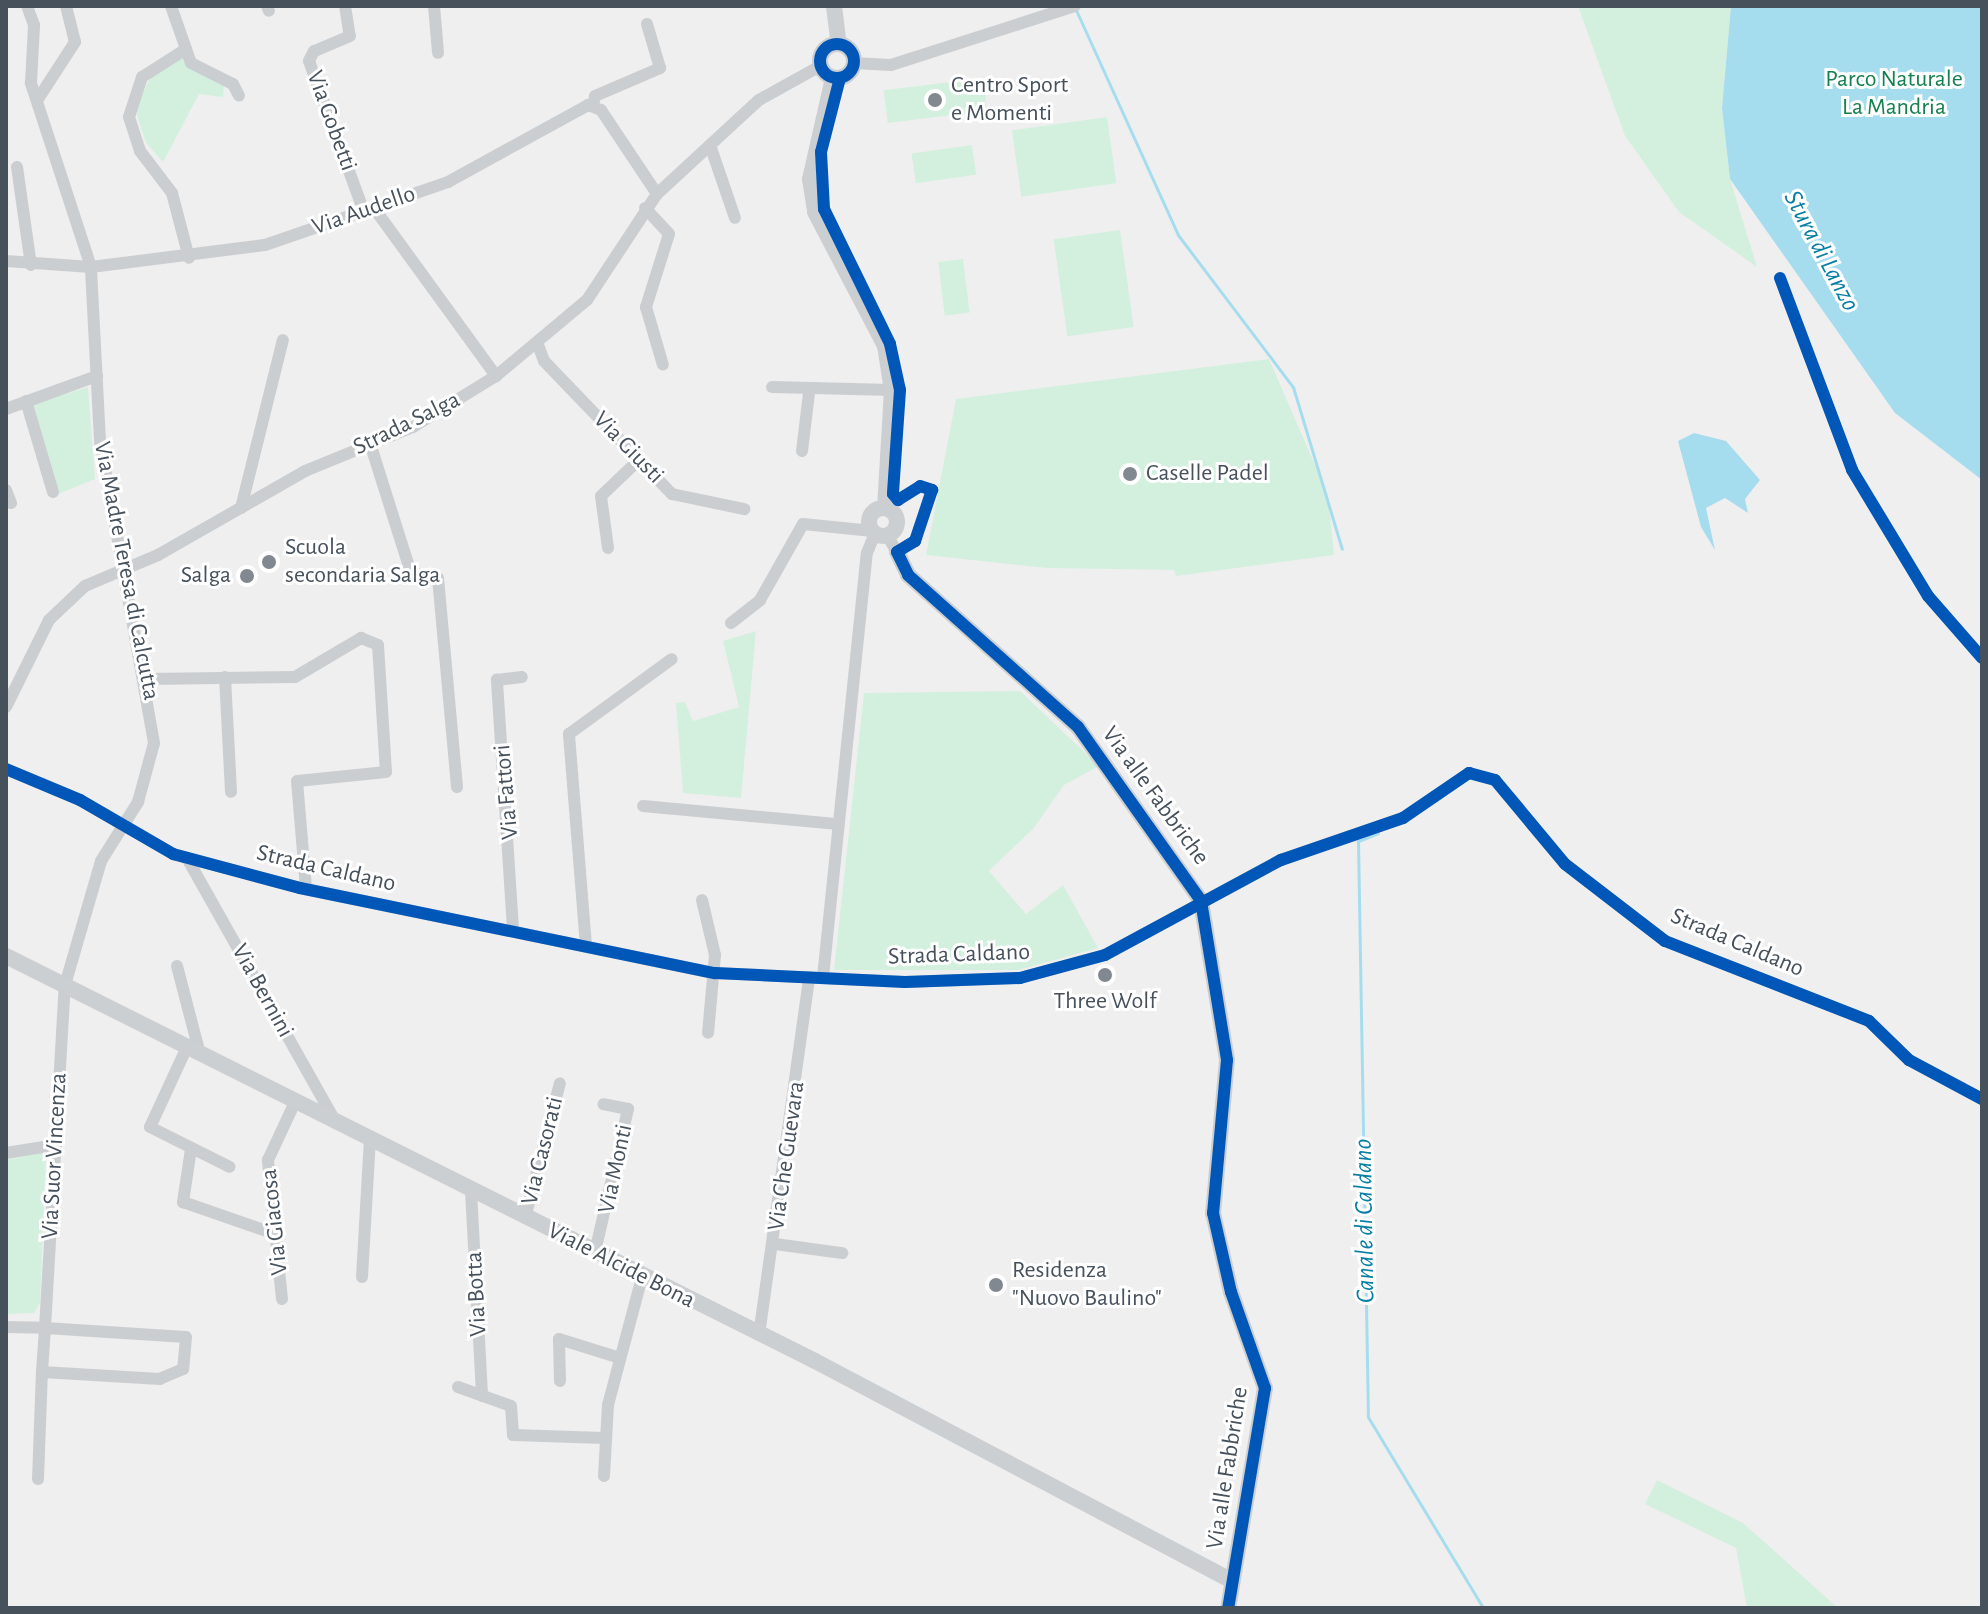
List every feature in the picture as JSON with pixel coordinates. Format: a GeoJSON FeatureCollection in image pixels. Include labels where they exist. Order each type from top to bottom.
{"type":"FeatureCollection","features":[{"type":"Feature","properties":{"kind":"street","name":"Via Madre Teresa di Calcutta"},"geometry":{"type":"LineString","coordinates":[[27,6],[38,99],[91,267],[97,376],[121,568],[146,679],[154,743],[125,824],[101,861],[65,985]]}},
{"type":"Feature","properties":{"kind":"street"},"geometry":{"type":"LineString","coordinates":[[38,99],[75,42],[66,6]]}},
{"type":"Feature","properties":{"kind":"street"},"geometry":{"type":"LineString","coordinates":[[171,6],[191,63],[233,84],[239,96]]}},
{"type":"Feature","properties":{"kind":"street","name":"Via Gobetti"},"geometry":{"type":"LineString","coordinates":[[345,6],[350,36],[314,51],[309,61],[369,210]]}},
{"type":"Feature","properties":{"kind":"street"},"geometry":{"type":"LineString","coordinates":[[434,6],[438,53]]}},
{"type":"Feature","properties":{"kind":"street"},"geometry":{"type":"LineString","coordinates":[[834,6],[839,44],[854,63],[891,65],[1071,8]]}},
{"type":"Feature","properties":{"kind":"street","name":"Via Audello"},"geometry":{"type":"LineString","coordinates":[[6,261],[91,267],[189,258],[265,245],[369,210],[482,167],[577,107],[593,105],[595,96],[660,68],[647,24]]}},
{"type":"Feature","properties":{"kind":"street"},"geometry":{"type":"LineString","coordinates":[[833,78],[820,66],[826,48],[839,44]]}},
{"type":"Feature","properties":{"kind":"street"},"geometry":{"type":"LineString","coordinates":[[186,49],[142,77],[129,117],[140,151],[172,193],[189,258]]}},
{"type":"Feature","properties":{"kind":"street"},"geometry":{"type":"LineString","coordinates":[[833,78],[847,75],[854,63]]}},
{"type":"Feature","properties":{"kind":"street","name":"Strada Salga"},"geometry":{"type":"LineString","coordinates":[[6,707],[49,620],[85,586],[370,443],[426,420],[496,376],[538,345],[587,300],[657,194],[759,100],[820,66]]}},
{"type":"Feature","properties":{"kind":"street"},"geometry":{"type":"LineString","coordinates":[[823,977],[867,553],[878,533],[897,520],[885,507],[892,390],[876,321],[815,212],[813,152],[833,78]]}},
{"type":"Feature","properties":{"kind":"street"},"geometry":{"type":"LineString","coordinates":[[593,105],[657,194]]}},
{"type":"Feature","properties":{"kind":"street"},"geometry":{"type":"LineString","coordinates":[[710,145],[735,218]]}},
{"type":"Feature","properties":{"kind":"street"},"geometry":{"type":"LineString","coordinates":[[17,167],[31,265]]}},
{"type":"Feature","properties":{"kind":"street"},"geometry":{"type":"LineString","coordinates":[[645,208],[669,234],[646,307],[663,365]]}},
{"type":"Feature","properties":{"kind":"street"},"geometry":{"type":"LineString","coordinates":[[369,210],[496,376]]}},
{"type":"Feature","properties":{"kind":"street"},"geometry":{"type":"LineString","coordinates":[[241,508],[283,340]]}},
{"type":"Feature","properties":{"kind":"street","name":"Via Giusti"},"geometry":{"type":"LineString","coordinates":[[538,345],[672,494],[744,509]]}},
{"type":"Feature","properties":{"kind":"street"},"geometry":{"type":"LineString","coordinates":[[6,409],[97,376]]}},
{"type":"Feature","properties":{"kind":"street"},"geometry":{"type":"LineString","coordinates":[[772,387],[809,393],[892,390]]}},
{"type":"Feature","properties":{"kind":"street"},"geometry":{"type":"LineString","coordinates":[[802,451],[809,393]]}},
{"type":"Feature","properties":{"kind":"street"},"geometry":{"type":"LineString","coordinates":[[26,401],[53,492]]}},
{"type":"Feature","properties":{"kind":"street"},"geometry":{"type":"LineString","coordinates":[[370,443],[411,573],[438,578],[457,787]]}},
{"type":"Feature","properties":{"kind":"street"},"geometry":{"type":"LineString","coordinates":[[608,548],[601,496],[639,460]]}},
{"type":"Feature","properties":{"kind":"street"},"geometry":{"type":"LineString","coordinates":[[731,623],[760,600],[803,524],[878,533],[897,552]]}},
{"type":"Feature","properties":{"kind":"street","name":"Via alle Fabbriche"},"geometry":{"type":"LineString","coordinates":[[897,552],[908,575],[1078,727],[1201,901],[1227,1060],[1213,1213],[1231,1292],[1265,1388],[1228,1608]]}},
{"type":"Feature","properties":{"kind":"street"},"geometry":{"type":"LineString","coordinates":[[146,679],[295,677],[361,638],[380,651],[386,772],[297,781],[306,889]]}},
{"type":"Feature","properties":{"kind":"street"},"geometry":{"type":"LineString","coordinates":[[586,946],[569,734],[672,659]]}},
{"type":"Feature","properties":{"kind":"street"},"geometry":{"type":"LineString","coordinates":[[225,677],[231,792]]}},
{"type":"Feature","properties":{"kind":"street","name":"Via Fattori"},"geometry":{"type":"LineString","coordinates":[[513,929],[497,680],[522,677]]}},
{"type":"Feature","properties":{"kind":"street","name":"Strada Caldano"},"geometry":{"type":"LineString","coordinates":[[6,769],[125,824],[187,858],[306,889],[513,929],[715,973],[809,977],[1020,978],[1105,955],[1281,860],[1403,818],[1469,773],[1495,780],[1565,864],[1665,941],[1869,1021],[1909,1060],[1982,1099]]}},
{"type":"Feature","properties":{"kind":"street"},"geometry":{"type":"LineString","coordinates":[[643,806],[838,824]]}},
{"type":"Feature","properties":{"kind":"street","name":"Via Bernini"},"geometry":{"type":"LineString","coordinates":[[187,858],[337,1123]]}},
{"type":"Feature","properties":{"kind":"street"},"geometry":{"type":"LineString","coordinates":[[702,900],[715,973],[708,1033]]}},
{"type":"Feature","properties":{"kind":"street","name":"Viale Alcide Bona"},"geometry":{"type":"LineString","coordinates":[[6,956],[759,1335],[1233,1581]]}},
{"type":"Feature","properties":{"kind":"street"},"geometry":{"type":"LineString","coordinates":[[177,966],[194,1050],[150,1121],[191,1149],[230,1167]]}},
{"type":"Feature","properties":{"kind":"street","name":"Via Che Guevara"},"geometry":{"type":"LineString","coordinates":[[759,1335],[775,1244],[809,977]]}},
{"type":"Feature","properties":{"kind":"street","name":"Via Suor Vincenza"},"geometry":{"type":"LineString","coordinates":[[38,1479],[65,985]]}},
{"type":"Feature","properties":{"kind":"street","name":"Via Casorati"},"geometry":{"type":"LineString","coordinates":[[525,1218],[560,1083]]}},
{"type":"Feature","properties":{"kind":"street","name":"Via Giacosa"},"geometry":{"type":"LineString","coordinates":[[282,1299],[272,1233],[268,1160],[295,1102]]}},
{"type":"Feature","properties":{"kind":"street","name":"Via Monti"},"geometry":{"type":"LineString","coordinates":[[595,1252],[628,1109],[603,1104]]}},
{"type":"Feature","properties":{"kind":"street"},"geometry":{"type":"LineString","coordinates":[[362,1277],[370,1140]]}},
{"type":"Feature","properties":{"kind":"street"},"geometry":{"type":"LineString","coordinates":[[6,1153],[56,1145]]}},
{"type":"Feature","properties":{"kind":"street"},"geometry":{"type":"LineString","coordinates":[[191,1149],[183,1202],[272,1233]]}},
{"type":"Feature","properties":{"kind":"street","name":"Via Botta"},"geometry":{"type":"LineString","coordinates":[[471,1191],[482,1396]]}},
{"type":"Feature","properties":{"kind":"street"},"geometry":{"type":"LineString","coordinates":[[775,1244],[842,1253]]}},
{"type":"Feature","properties":{"kind":"street"},"geometry":{"type":"LineString","coordinates":[[604,1476],[604,1438],[620,1358],[642,1277]]}},
{"type":"Feature","properties":{"kind":"street"},"geometry":{"type":"LineString","coordinates":[[6,1327],[186,1337],[183,1369],[160,1379],[42,1372]]}},
{"type":"Feature","properties":{"kind":"street"},"geometry":{"type":"LineString","coordinates":[[560,1381],[559,1339],[620,1358]]}},
{"type":"Feature","properties":{"kind":"street"},"geometry":{"type":"LineString","coordinates":[[458,1387],[511,1406],[513,1435],[604,1438]]}},
{"type":"Feature","properties":{"kind":"green space"},"geometry":{"type":"Polygon","coordinates":[[[1578,6],[1731,6],[1722,108],[1730,179],[1757,267],[1679,212],[1625,136],[1578,6]]]}},
{"type":"Feature","properties":{"kind":"green space"},"geometry":{"type":"Polygon","coordinates":[[[184,57],[224,83],[223,97],[199,94],[163,162],[146,143],[135,109],[152,74],[184,57]]]}},
{"type":"Feature","properties":{"kind":"green space","name":"Centro Sport e Momenti"},"geometry":{"type":"Polygon","coordinates":[[[983,78],[987,111],[888,123],[884,90],[983,78]]]}},
{"type":"Feature","properties":{"kind":"green space"},"geometry":{"type":"Polygon","coordinates":[[[1107,117],[1116,183],[1021,197],[1012,130],[1107,117]]]}},
{"type":"Feature","properties":{"kind":"green space"},"geometry":{"type":"Polygon","coordinates":[[[972,145],[976,175],[916,183],[912,153],[972,145]]]}},
{"type":"Feature","properties":{"kind":"green space"},"geometry":{"type":"Polygon","coordinates":[[[1120,230],[1134,327],[1067,336],[1054,239],[1120,230]]]}},
{"type":"Feature","properties":{"kind":"green space"},"geometry":{"type":"Polygon","coordinates":[[[963,259],[970,313],[945,316],[938,262],[963,259]]]}},
{"type":"Feature","properties":{"kind":"green space","name":"Caselle Padel"},"geometry":{"type":"Polygon","coordinates":[[[1269,359],[1328,495],[1334,555],[1176,576],[1174,570],[1047,568],[926,555],[956,399],[1269,359]]]}},
{"type":"Feature","properties":{"kind":"green space"},"geometry":{"type":"Polygon","coordinates":[[[88,387],[95,479],[58,494],[33,404],[88,387]]]}},
{"type":"Feature","properties":{"kind":"green space"},"geometry":{"type":"Polygon","coordinates":[[[756,631],[741,798],[683,793],[676,703],[685,702],[693,721],[739,707],[723,641],[756,631]]]}},
{"type":"Feature","properties":{"kind":"green space"},"geometry":{"type":"Polygon","coordinates":[[[1020,691],[1099,766],[1064,785],[1033,829],[989,871],[1026,914],[1063,885],[1098,948],[1018,970],[834,970],[864,693],[1020,691]]]}},
{"type":"Feature","properties":{"kind":"green space"},"geometry":{"type":"Polygon","coordinates":[[[46,1152],[40,1303],[34,1313],[6,1314],[6,1160],[46,1152]]]}},
{"type":"Feature","properties":{"kind":"green space"},"geometry":{"type":"Polygon","coordinates":[[[1657,1480],[1743,1523],[1838,1608],[1747,1608],[1736,1548],[1645,1504],[1657,1480]]]}},
{"type":"Feature","properties":{"kind":"water","name":"Parco Naturale La Mandria"},"geometry":{"type":"Polygon","coordinates":[[[1731,6],[1982,6],[1982,480],[1895,413],[1730,179],[1722,108],[1731,6]]]}},
{"type":"Feature","properties":{"kind":"water"},"geometry":{"type":"Polygon","coordinates":[[[1694,433],[1726,441],[1760,480],[1745,499],[1748,513],[1725,498],[1706,508],[1715,550],[1701,527],[1678,441],[1694,433]]]}},
{"type":"Feature","properties":{"kind":"waterway"},"geometry":{"type":"LineString","coordinates":[[1076,10],[1178,235],[1293,387],[1342,549]]}},
{"type":"Feature","properties":{"kind":"waterway","name":"Canale di Caldano"},"geometry":{"type":"LineString","coordinates":[[1378,833],[1358,841],[1368,1417],[1483,1608]]}},
{"type":"Feature","properties":{"kind":"cycle path"},"geometry":{"type":"LineString","coordinates":[[837,44],[849,49],[854,61],[849,73],[837,78],[825,73],[820,61],[825,49],[837,44]]}},
{"type":"Feature","properties":{"kind":"cycle path"},"geometry":{"type":"LineString","coordinates":[[840,78],[821,152],[824,209],[890,344],[900,390],[893,494],[898,500],[920,486],[932,490],[915,541],[897,552],[908,575],[1078,727],[1201,901],[1227,1060],[1213,1213],[1231,1292],[1265,1388],[1228,1608]]}},
{"type":"Feature","properties":{"kind":"cycle path"},"geometry":{"type":"LineString","coordinates":[[1780,278],[1852,470],[1928,596],[1982,658]]}},
{"type":"Feature","properties":{"kind":"cycle path"},"geometry":{"type":"LineString","coordinates":[[6,769],[80,800],[173,854],[300,888],[715,973],[905,982],[1020,978],[1105,955],[1281,860],[1403,818],[1469,773],[1495,780],[1565,864],[1665,941],[1869,1021],[1909,1060],[1982,1099]]}},
{"type":"Feature","properties":{"kind":"place","name":"Centro Sport e Momenti"},"geometry":{"type":"Point","coordinates":[935,100]}},
{"type":"Feature","properties":{"kind":"place","name":"Caselle Padel"},"geometry":{"type":"Point","coordinates":[1130,474]}},
{"type":"Feature","properties":{"kind":"place","name":"Scuola secondaria Salga"},"geometry":{"type":"Point","coordinates":[269,562]}},
{"type":"Feature","properties":{"kind":"place","name":"Salga"},"geometry":{"type":"Point","coordinates":[247,576]}},
{"type":"Feature","properties":{"kind":"place","name":"Three Wolf"},"geometry":{"type":"Point","coordinates":[1105,975]}},
{"type":"Feature","properties":{"kind":"place","name":"Residenza \"Nuovo Baulino\""},"geometry":{"type":"Point","coordinates":[996,1285]}},
{"type":"Feature","properties":{"kind":"water label","name":"Stura di Lanzo"},"geometry":{"type":"Point","coordinates":[1821,251]}}]}
